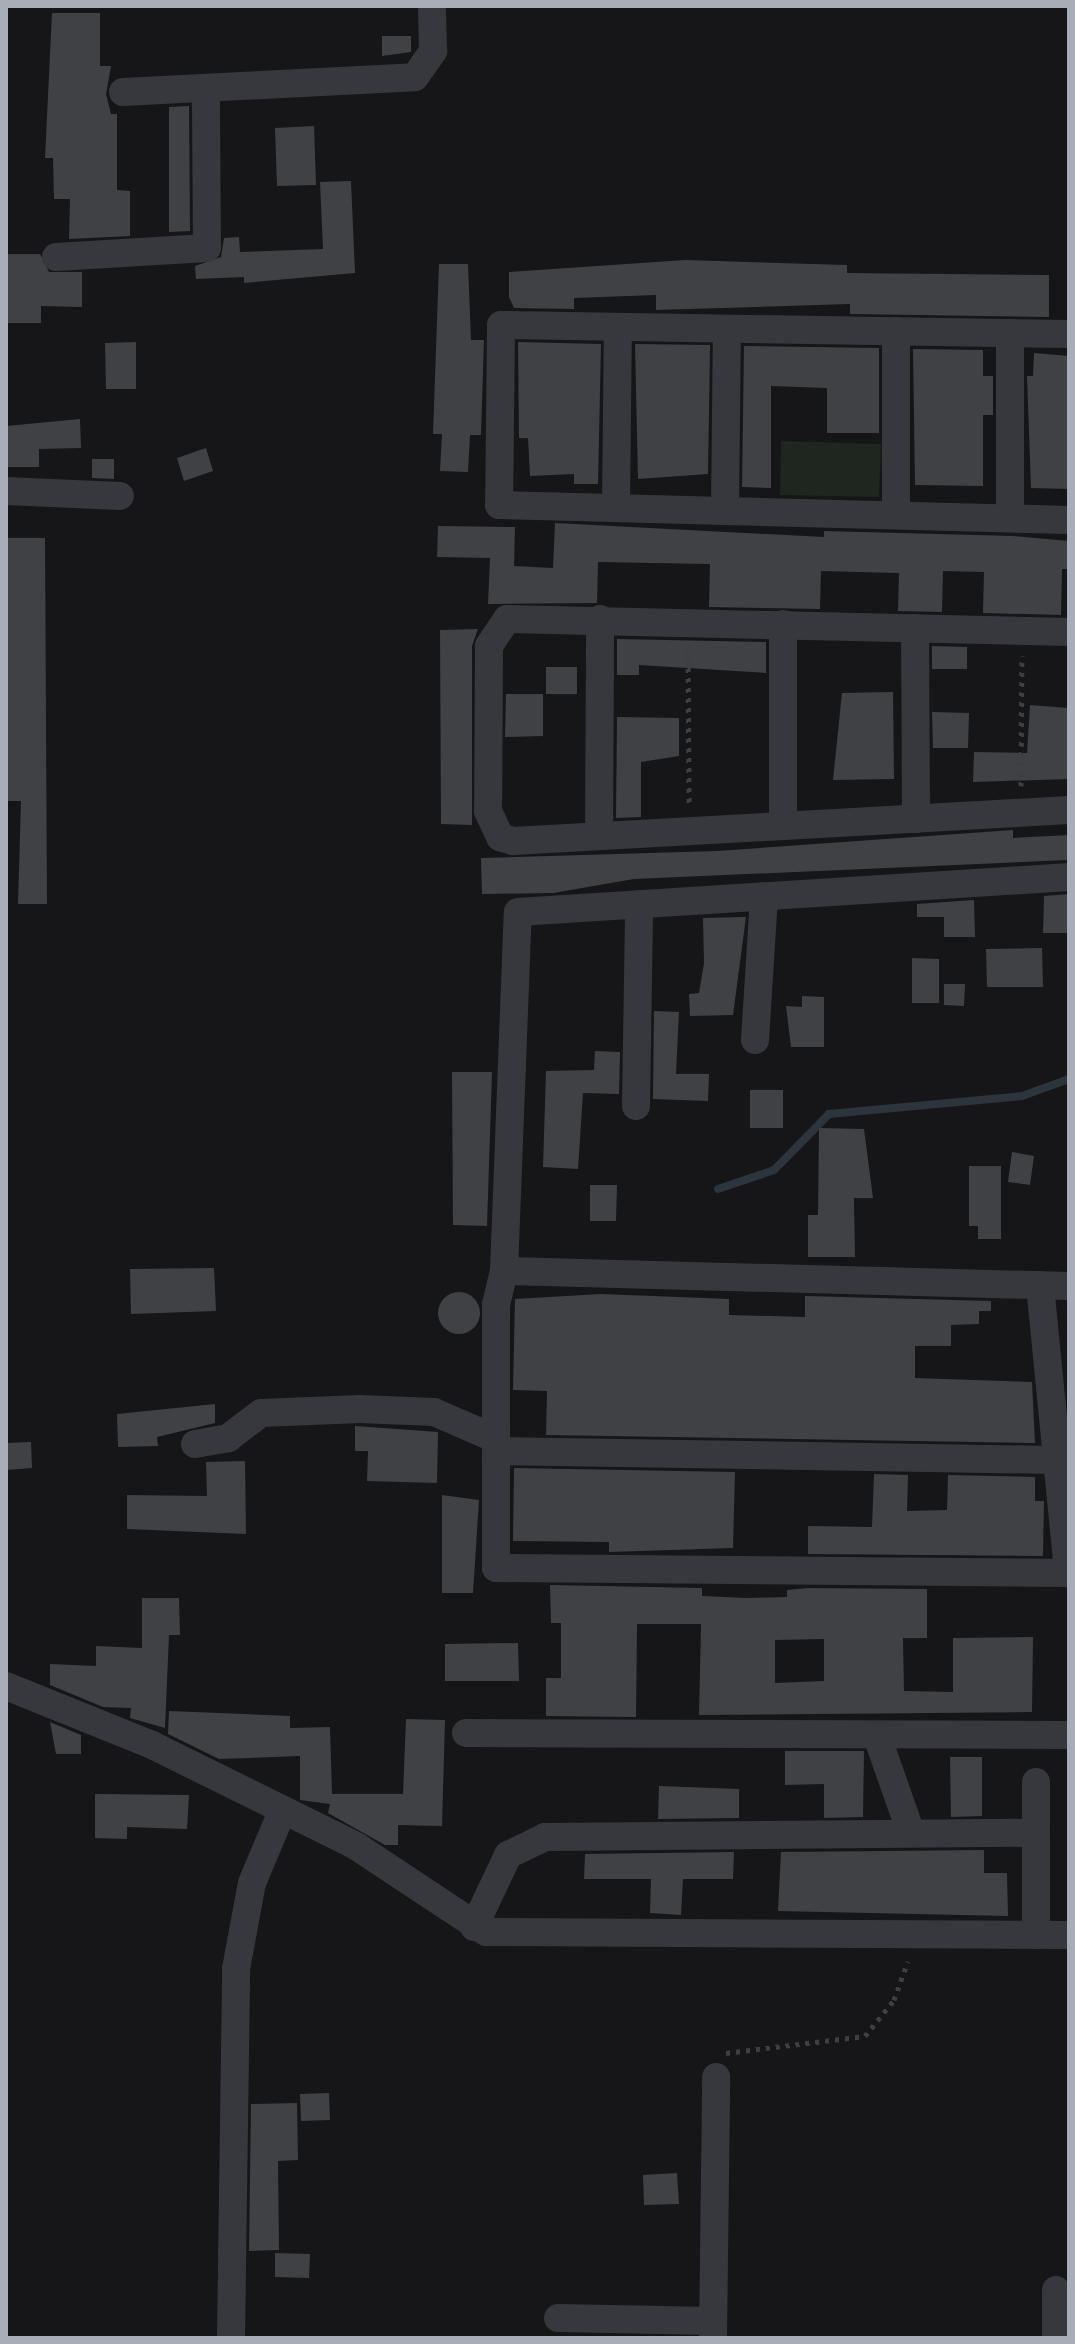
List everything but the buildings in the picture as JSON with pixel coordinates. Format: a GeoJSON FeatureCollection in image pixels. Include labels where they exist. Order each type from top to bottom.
{"type":"FeatureCollection","features":[{"type":"Feature","properties":{"kind":"street"},"geometry":{"type":"LineString","coordinates":[[123,92],[206,92],[415,77],[433,51],[432,6]]}},
{"type":"Feature","properties":{"kind":"street"},"geometry":{"type":"LineString","coordinates":[[56,257],[207,248],[206,92]]}},
{"type":"Feature","properties":{"kind":"street"},"geometry":{"type":"LineString","coordinates":[[1069,334],[501,325],[499,505],[1069,520]]}},
{"type":"Feature","properties":{"kind":"street"},"geometry":{"type":"LineString","coordinates":[[616,508],[618,327]]}},
{"type":"Feature","properties":{"kind":"street"},"geometry":{"type":"LineString","coordinates":[[725,511],[727,329]]}},
{"type":"Feature","properties":{"kind":"street"},"geometry":{"type":"LineString","coordinates":[[896,331],[896,515]]}},
{"type":"Feature","properties":{"kind":"street"},"geometry":{"type":"LineString","coordinates":[[1010,333],[1010,518]]}},
{"type":"Feature","properties":{"kind":"street"},"geometry":{"type":"LineString","coordinates":[[6,491],[120,496]]}},
{"type":"Feature","properties":{"kind":"street"},"geometry":{"type":"LineString","coordinates":[[1069,632],[517,616],[491,634],[488,811],[500,837],[513,841],[1069,810]]}},
{"type":"Feature","properties":{"kind":"street"},"geometry":{"type":"LineString","coordinates":[[599,836],[600,619]]}},
{"type":"Feature","properties":{"kind":"street"},"geometry":{"type":"LineString","coordinates":[[783,624],[783,826]]}},
{"type":"Feature","properties":{"kind":"street"},"geometry":{"type":"LineString","coordinates":[[915,628],[916,819]]}},
{"type":"Feature","properties":{"kind":"street"},"geometry":{"type":"LineString","coordinates":[[1040,1285],[1068,1573],[496,1568],[496,1305],[504,1271],[518,912],[1069,877]]}},
{"type":"Feature","properties":{"kind":"street"},"geometry":{"type":"LineString","coordinates":[[755,1040],[764,896]]}},
{"type":"Feature","properties":{"kind":"street"},"geometry":{"type":"LineString","coordinates":[[636,1106],[639,904]]}},
{"type":"Feature","properties":{"kind":"street"},"geometry":{"type":"LineString","coordinates":[[504,1271],[1069,1286]]}},
{"type":"Feature","properties":{"kind":"street"},"geometry":{"type":"LineString","coordinates":[[195,1444],[228,1438],[261,1413],[345,1410],[434,1412],[496,1445],[1057,1460]]}},
{"type":"Feature","properties":{"kind":"street"},"geometry":{"type":"LineString","coordinates":[[6,1686],[152,1745],[281,1814],[387,1863],[474,1927],[501,1934],[1069,1935]]}},
{"type":"Feature","properties":{"kind":"street"},"geometry":{"type":"LineString","coordinates":[[466,1733],[1069,1735]]}},
{"type":"Feature","properties":{"kind":"street"},"geometry":{"type":"LineString","coordinates":[[877,1736],[911,1833]]}},
{"type":"Feature","properties":{"kind":"street"},"geometry":{"type":"LineString","coordinates":[[1036,1782],[1036,1935]]}},
{"type":"Feature","properties":{"kind":"street"},"geometry":{"type":"LineString","coordinates":[[231,2338],[236,1969],[252,1883],[281,1814]]}},
{"type":"Feature","properties":{"kind":"street"},"geometry":{"type":"LineString","coordinates":[[474,1927],[497,1871],[532,1839],[1036,1833]]}},
{"type":"Feature","properties":{"kind":"street"},"geometry":{"type":"LineString","coordinates":[[558,2318],[713,2329],[716,2077]]}},
{"type":"Feature","properties":{"kind":"street"},"geometry":{"type":"LineString","coordinates":[[1056,2290],[1056,2338]]}},
{"type":"Feature","properties":{"kind":"path"},"geometry":{"type":"LineString","coordinates":[[688,621],[690,831]]}},
{"type":"Feature","properties":{"kind":"path"},"geometry":{"type":"LineString","coordinates":[[1021,812],[1022,631]]}},
{"type":"Feature","properties":{"kind":"path"},"geometry":{"type":"LineString","coordinates":[[716,2077],[735,2047],[865,2036],[900,1989],[911,1936]]}},
{"type":"Feature","properties":{"kind":"shaded area"},"geometry":{"type":"Polygon","coordinates":[[[781,441],[881,444],[879,497],[780,495],[781,441]]]}},
{"type":"Feature","properties":{"kind":"waterway"},"geometry":{"type":"LineString","coordinates":[[718,1189],[774,1170],[829,1114],[1022,1096],[1069,1079]]}}]}
